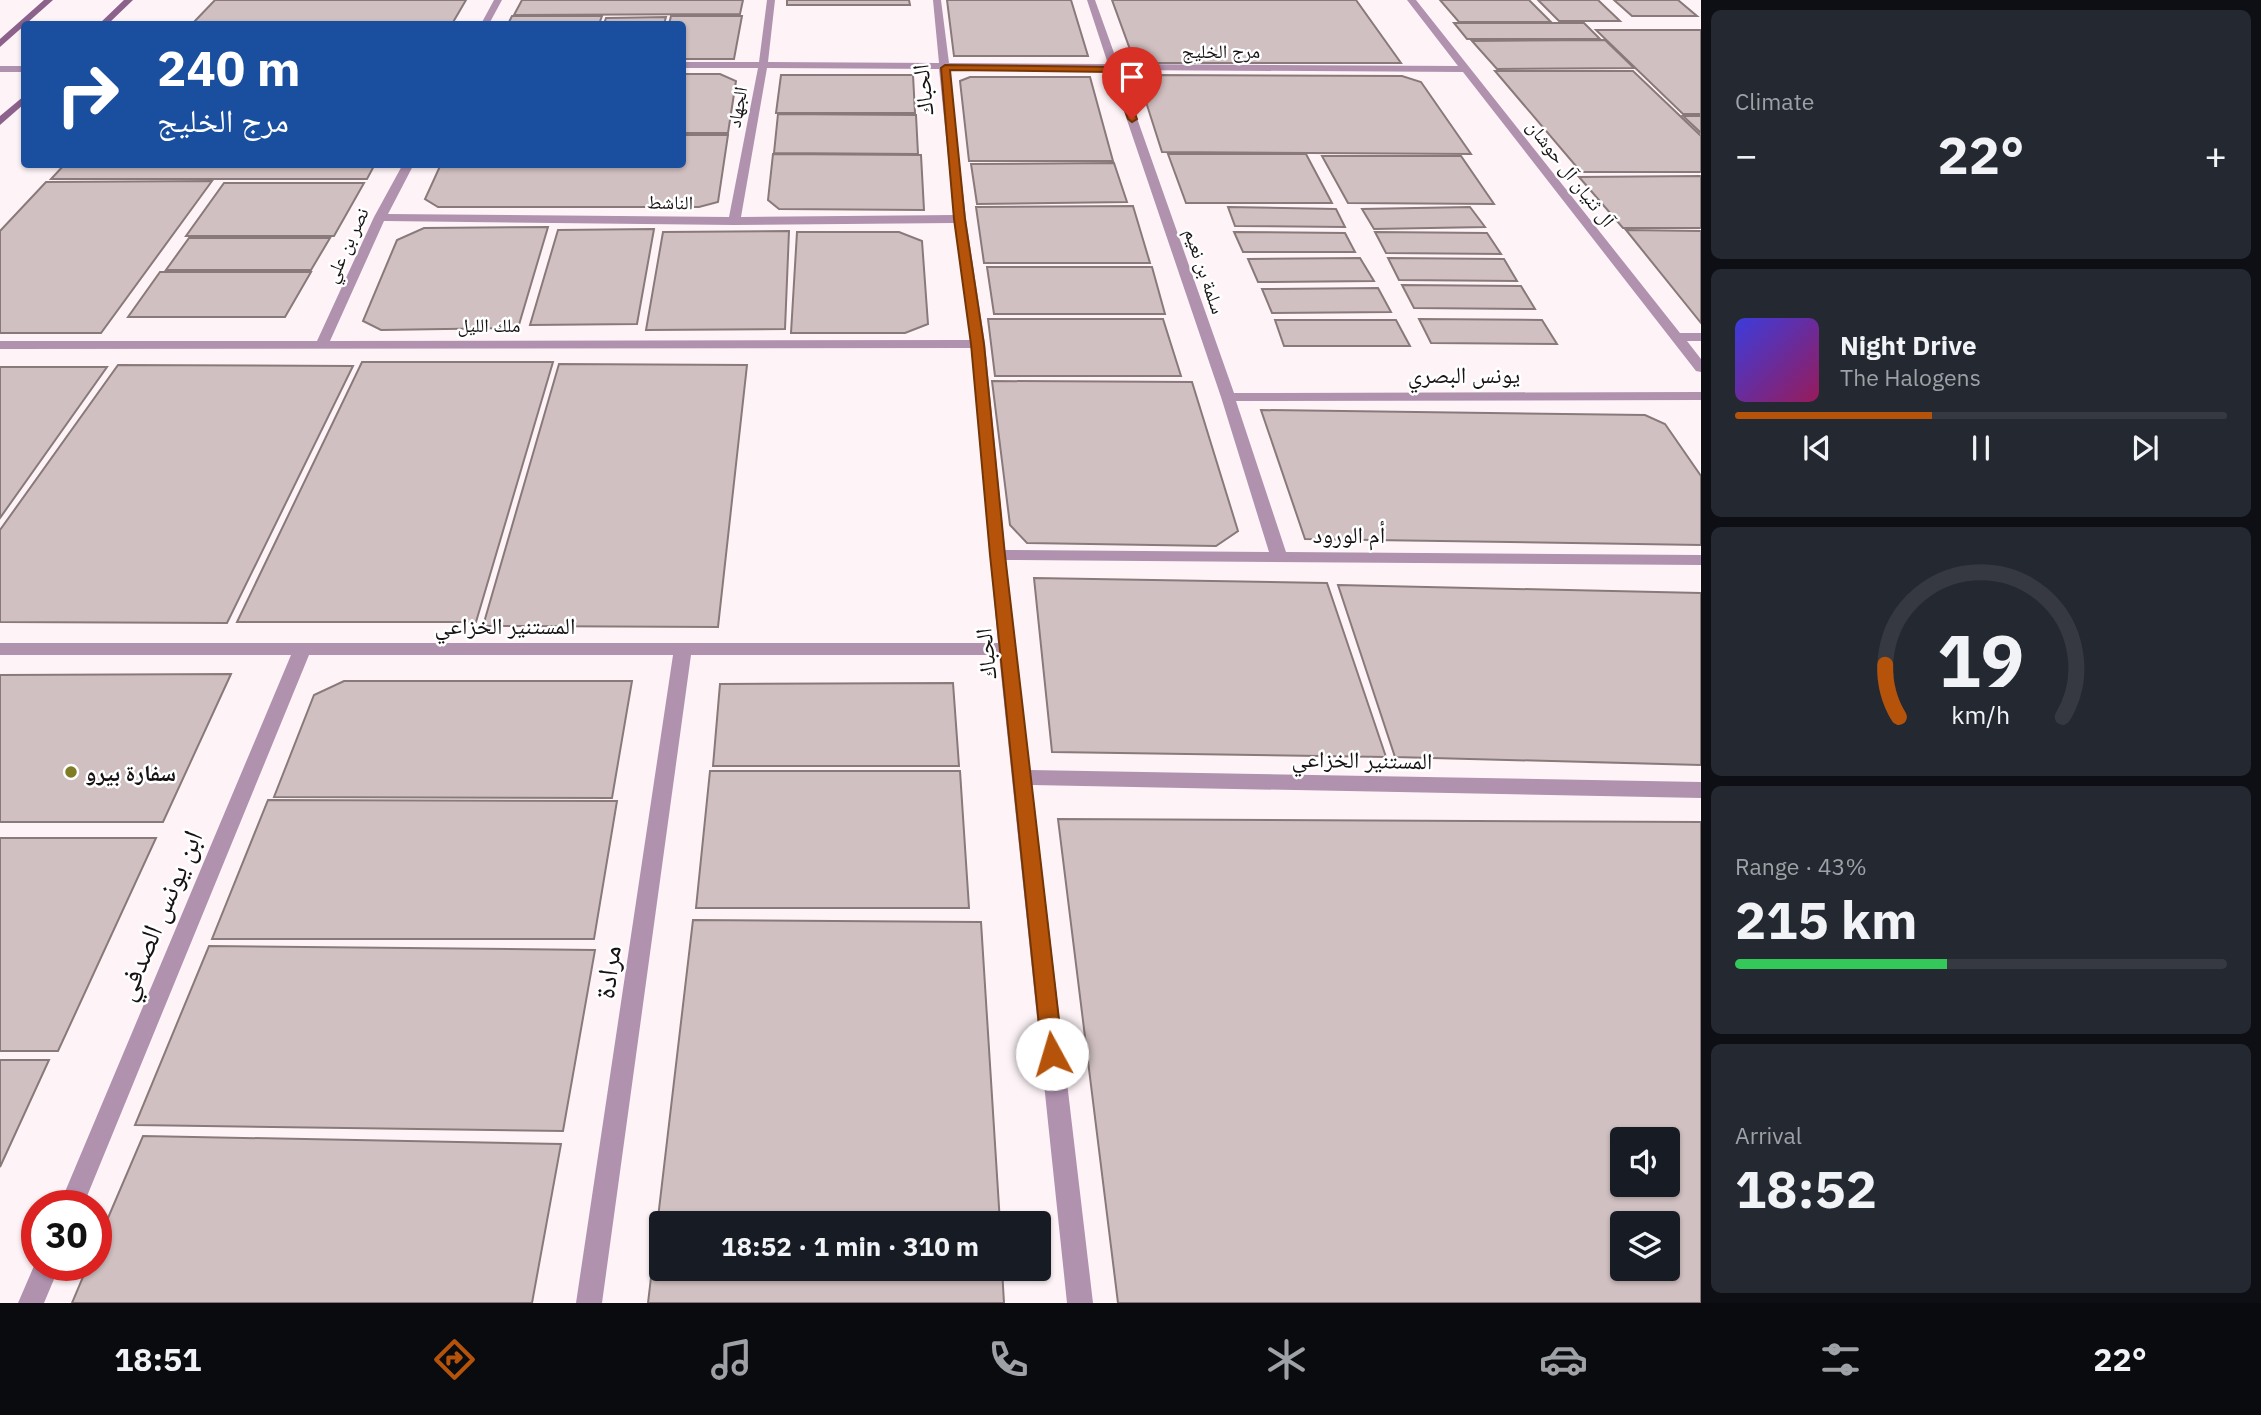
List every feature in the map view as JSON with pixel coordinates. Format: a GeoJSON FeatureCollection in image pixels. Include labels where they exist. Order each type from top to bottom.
{"type":"FeatureCollection","features":[{"type":"Feature","properties":{"kind":"main road"},"geometry":{"type":"LineString","coordinates":[[26,21],[49,0]]}},
{"type":"Feature","properties":{"kind":"main road"},"geometry":{"type":"LineString","coordinates":[[106,21],[129,0]]}},
{"type":"Feature","properties":{"kind":"main road"},"geometry":{"type":"LineString","coordinates":[[0,44],[21,25]]}},
{"type":"Feature","properties":{"kind":"main road"},"geometry":{"type":"LineString","coordinates":[[0,122],[21,102]]}},
{"type":"Feature","properties":{"kind":"street"},"geometry":{"type":"LineString","coordinates":[[487,21],[498,0]]}},
{"type":"Feature","properties":{"kind":"street","name":"الجهاد"},"geometry":{"type":"LineString","coordinates":[[734,221],[763,66],[771,0]]}},
{"type":"Feature","properties":{"kind":"street","name":"الحباك"},"geometry":{"type":"LineString","coordinates":[[937,0],[960,219],[978,344],[997,555],[1080,1303]]}},
{"type":"Feature","properties":{"kind":"street","name":"سلمة بن نعيم"},"geometry":{"type":"LineString","coordinates":[[1091,0],[1228,397],[1279,556]]}},
{"type":"Feature","properties":{"kind":"street","name":"آل ثنيان آل حوشان"},"geometry":{"type":"LineString","coordinates":[[1411,0],[1701,368]]}},
{"type":"Feature","properties":{"kind":"street","name":"مرج الخليج"},"geometry":{"type":"LineString","coordinates":[[686,65],[1466,69]]}},
{"type":"Feature","properties":{"kind":"street"},"geometry":{"type":"LineString","coordinates":[[0,69],[21,68]]}},
{"type":"Feature","properties":{"kind":"street","name":"نصر بن علي"},"geometry":{"type":"LineString","coordinates":[[322,344],[380,217],[407,168]]}},
{"type":"Feature","properties":{"kind":"street","name":"الناشط"},"geometry":{"type":"LineString","coordinates":[[380,217],[734,221],[960,219]]}},
{"type":"Feature","properties":{"kind":"street"},"geometry":{"type":"LineString","coordinates":[[1678,337],[1701,337]]}},
{"type":"Feature","properties":{"kind":"street","name":"ملك الليل"},"geometry":{"type":"LineString","coordinates":[[0,345],[978,344]]}},
{"type":"Feature","properties":{"kind":"street","name":"يونس البصري"},"geometry":{"type":"LineString","coordinates":[[1228,397],[1701,396]]}},
{"type":"Feature","properties":{"kind":"street","name":"أم الورود"},"geometry":{"type":"LineString","coordinates":[[997,555],[1701,560]]}},
{"type":"Feature","properties":{"kind":"street","name":"ابن يونس الصدفي"},"geometry":{"type":"LineString","coordinates":[[78,1190],[303,648]]}},
{"type":"Feature","properties":{"kind":"street","name":"المستنير الخزاعي"},"geometry":{"type":"LineString","coordinates":[[0,649],[1009,649]]}},
{"type":"Feature","properties":{"kind":"street","name":"مرادة"},"geometry":{"type":"LineString","coordinates":[[589,1303],[683,650]]}},
{"type":"Feature","properties":{"kind":"street","name":"المستنير الخزاعي"},"geometry":{"type":"LineString","coordinates":[[1022,777],[1701,790]]}},
{"type":"Feature","properties":{"kind":"street"},"geometry":{"type":"LineString","coordinates":[[31,1303],[40,1281]]}},
{"type":"Feature","properties":{"kind":"building"},"geometry":{"type":"Polygon","coordinates":[[[215,0],[466,0],[454,21],[195,21],[215,0]]]}},
{"type":"Feature","properties":{"kind":"building"},"geometry":{"type":"Polygon","coordinates":[[[522,0],[743,0],[740,14],[514,15],[522,0]]]}},
{"type":"Feature","properties":{"kind":"building"},"geometry":{"type":"Polygon","coordinates":[[[787,0],[909,0],[910,5],[787,5],[787,0]]]}},
{"type":"Feature","properties":{"kind":"building"},"geometry":{"type":"Polygon","coordinates":[[[947,0],[1071,0],[1088,56],[954,56],[947,0]]]}},
{"type":"Feature","properties":{"kind":"building"},"geometry":{"type":"Polygon","coordinates":[[[1112,0],[1356,0],[1401,63],[1135,63],[1112,0]]]}},
{"type":"Feature","properties":{"kind":"building"},"geometry":{"type":"Polygon","coordinates":[[[1440,0],[1529,0],[1551,22],[1459,22],[1440,0]]]}},
{"type":"Feature","properties":{"kind":"building"},"geometry":{"type":"Polygon","coordinates":[[[1538,0],[1598,0],[1620,21],[1559,21],[1538,0]]]}},
{"type":"Feature","properties":{"kind":"building"},"geometry":{"type":"Polygon","coordinates":[[[1614,0],[1678,0],[1697,16],[1632,16],[1614,0]]]}},
{"type":"Feature","properties":{"kind":"building"},"geometry":{"type":"Polygon","coordinates":[[[512,16],[602,16],[600,21],[510,21],[512,16]]]}},
{"type":"Feature","properties":{"kind":"building"},"geometry":{"type":"Polygon","coordinates":[[[671,16],[742,16],[734,59],[686,59],[686,21],[670,21],[671,16]]]}},
{"type":"Feature","properties":{"kind":"building"},"geometry":{"type":"Polygon","coordinates":[[[666,17],[665,21],[605,21],[606,18],[666,17]]]}},
{"type":"Feature","properties":{"kind":"building"},"geometry":{"type":"Polygon","coordinates":[[[1454,23],[1584,23],[1600,39],[1467,39],[1454,23]]]}},
{"type":"Feature","properties":{"kind":"building"},"geometry":{"type":"Polygon","coordinates":[[[1596,30],[1701,30],[1701,114],[1683,114],[1596,30]]]}},
{"type":"Feature","properties":{"kind":"building"},"geometry":{"type":"Polygon","coordinates":[[[1605,40],[1634,68],[1497,69],[1472,41],[1605,40]]]}},
{"type":"Feature","properties":{"kind":"building"},"geometry":{"type":"Polygon","coordinates":[[[1495,71],[1633,71],[1701,136],[1701,172],[1581,172],[1495,71]]]}},
{"type":"Feature","properties":{"kind":"building"},"geometry":{"type":"Polygon","coordinates":[[[686,74],[720,74],[736,81],[728,133],[686,133],[686,74]]]}},
{"type":"Feature","properties":{"kind":"building"},"geometry":{"type":"Polygon","coordinates":[[[781,75],[913,75],[915,113],[776,113],[781,75]]]}},
{"type":"Feature","properties":{"kind":"building"},"geometry":{"type":"Polygon","coordinates":[[[1146,75],[1402,76],[1421,82],[1471,154],[1162,152],[1139,80],[1146,75]]]}},
{"type":"Feature","properties":{"kind":"building"},"geometry":{"type":"Polygon","coordinates":[[[970,77],[1090,77],[1113,161],[969,161],[960,81],[970,77]]]}},
{"type":"Feature","properties":{"kind":"building"},"geometry":{"type":"Polygon","coordinates":[[[778,114],[916,115],[918,154],[774,153],[778,114]]]}},
{"type":"Feature","properties":{"kind":"building"},"geometry":{"type":"Polygon","coordinates":[[[1683,116],[1701,116],[1701,133],[1683,116]]]}},
{"type":"Feature","properties":{"kind":"building"},"geometry":{"type":"Polygon","coordinates":[[[686,135],[728,135],[718,202],[699,207],[438,207],[425,199],[439,168],[686,168],[686,135]]]}},
{"type":"Feature","properties":{"kind":"building"},"geometry":{"type":"Polygon","coordinates":[[[773,154],[921,155],[924,210],[779,209],[768,200],[773,154]]]}},
{"type":"Feature","properties":{"kind":"building"},"geometry":{"type":"Polygon","coordinates":[[[1168,154],[1306,154],[1332,203],[1186,203],[1168,154]]]}},
{"type":"Feature","properties":{"kind":"building"},"geometry":{"type":"Polygon","coordinates":[[[1322,156],[1461,156],[1494,204],[1348,203],[1322,156]]]}},
{"type":"Feature","properties":{"kind":"building"},"geometry":{"type":"Polygon","coordinates":[[[1114,163],[1127,202],[977,204],[971,164],[1114,163]]]}},
{"type":"Feature","properties":{"kind":"building"},"geometry":{"type":"Polygon","coordinates":[[[61,168],[373,168],[367,179],[51,179],[61,168]]]}},
{"type":"Feature","properties":{"kind":"building"},"geometry":{"type":"Polygon","coordinates":[[[1701,176],[1701,228],[1623,228],[1579,177],[1701,176]]]}},
{"type":"Feature","properties":{"kind":"building"},"geometry":{"type":"Polygon","coordinates":[[[212,181],[101,333],[0,333],[0,231],[46,182],[212,181]]]}},
{"type":"Feature","properties":{"kind":"building"},"geometry":{"type":"Polygon","coordinates":[[[224,183],[364,183],[334,236],[186,236],[224,183]]]}},
{"type":"Feature","properties":{"kind":"building"},"geometry":{"type":"Polygon","coordinates":[[[1133,206],[1150,263],[984,263],[976,207],[1133,206]]]}},
{"type":"Feature","properties":{"kind":"building"},"geometry":{"type":"Polygon","coordinates":[[[1228,207],[1336,209],[1345,227],[1235,226],[1228,207]]]}},
{"type":"Feature","properties":{"kind":"building"},"geometry":{"type":"Polygon","coordinates":[[[1470,207],[1485,227],[1374,229],[1362,209],[1470,207]]]}},
{"type":"Feature","properties":{"kind":"building"},"geometry":{"type":"Polygon","coordinates":[[[548,227],[518,328],[381,330],[363,321],[397,240],[424,228],[548,227]]]}},
{"type":"Feature","properties":{"kind":"building"},"geometry":{"type":"Polygon","coordinates":[[[654,229],[637,324],[530,325],[558,230],[654,229]]]}},
{"type":"Feature","properties":{"kind":"building"},"geometry":{"type":"Polygon","coordinates":[[[1626,230],[1701,231],[1701,323],[1626,230]]]}},
{"type":"Feature","properties":{"kind":"building"},"geometry":{"type":"Polygon","coordinates":[[[789,231],[785,329],[646,330],[663,232],[789,231]]]}},
{"type":"Feature","properties":{"kind":"building"},"geometry":{"type":"Polygon","coordinates":[[[797,232],[899,232],[922,241],[928,324],[905,333],[791,333],[797,232]]]}},
{"type":"Feature","properties":{"kind":"building"},"geometry":{"type":"Polygon","coordinates":[[[1234,232],[1345,233],[1355,252],[1243,252],[1234,232]]]}},
{"type":"Feature","properties":{"kind":"building"},"geometry":{"type":"Polygon","coordinates":[[[1375,232],[1487,233],[1501,254],[1386,253],[1375,232]]]}},
{"type":"Feature","properties":{"kind":"building"},"geometry":{"type":"Polygon","coordinates":[[[189,238],[330,238],[311,270],[166,270],[189,238]]]}},
{"type":"Feature","properties":{"kind":"building"},"geometry":{"type":"Polygon","coordinates":[[[1360,258],[1374,281],[1258,282],[1248,259],[1360,258]]]}},
{"type":"Feature","properties":{"kind":"building"},"geometry":{"type":"Polygon","coordinates":[[[1388,258],[1504,259],[1517,281],[1399,280],[1388,258]]]}},
{"type":"Feature","properties":{"kind":"building"},"geometry":{"type":"Polygon","coordinates":[[[987,267],[1152,267],[1165,314],[994,314],[987,267]]]}},
{"type":"Feature","properties":{"kind":"building"},"geometry":{"type":"Polygon","coordinates":[[[160,272],[311,272],[285,317],[128,317],[160,272]]]}},
{"type":"Feature","properties":{"kind":"building"},"geometry":{"type":"Polygon","coordinates":[[[1402,285],[1521,286],[1535,309],[1414,308],[1402,285]]]}},
{"type":"Feature","properties":{"kind":"building"},"geometry":{"type":"Polygon","coordinates":[[[1378,288],[1391,312],[1272,313],[1262,289],[1378,288]]]}},
{"type":"Feature","properties":{"kind":"building"},"geometry":{"type":"Polygon","coordinates":[[[988,319],[1163,319],[1181,376],[995,376],[988,319]]]}},
{"type":"Feature","properties":{"kind":"building"},"geometry":{"type":"Polygon","coordinates":[[[1419,319],[1542,320],[1557,344],[1431,343],[1419,319]]]}},
{"type":"Feature","properties":{"kind":"building"},"geometry":{"type":"Polygon","coordinates":[[[1275,320],[1396,320],[1410,346],[1284,346],[1275,320]]]}},
{"type":"Feature","properties":{"kind":"building"},"geometry":{"type":"Polygon","coordinates":[[[362,362],[553,362],[476,622],[237,622],[362,362]]]}},
{"type":"Feature","properties":{"kind":"building"},"geometry":{"type":"Polygon","coordinates":[[[559,364],[747,365],[718,627],[483,626],[559,364]]]}},
{"type":"Feature","properties":{"kind":"building"},"geometry":{"type":"Polygon","coordinates":[[[118,365],[353,366],[227,623],[0,622],[0,530],[118,365]]]}},
{"type":"Feature","properties":{"kind":"building"},"geometry":{"type":"Polygon","coordinates":[[[0,367],[107,367],[0,518],[0,367]]]}},
{"type":"Feature","properties":{"kind":"building"},"geometry":{"type":"Polygon","coordinates":[[[992,381],[1192,382],[1238,531],[1216,546],[1027,543],[1010,525],[992,381]]]}},
{"type":"Feature","properties":{"kind":"building"},"geometry":{"type":"Polygon","coordinates":[[[1261,410],[1645,415],[1665,424],[1701,476],[1701,545],[1305,539],[1261,410]]]}},
{"type":"Feature","properties":{"kind":"building"},"geometry":{"type":"Polygon","coordinates":[[[1034,578],[1327,583],[1386,757],[1052,752],[1034,578]]]}},
{"type":"Feature","properties":{"kind":"building"},"geometry":{"type":"Polygon","coordinates":[[[1338,585],[1701,593],[1701,765],[1395,757],[1338,585]]]}},
{"type":"Feature","properties":{"kind":"building"},"geometry":{"type":"Polygon","coordinates":[[[231,674],[163,822],[0,822],[0,675],[231,674]]]}},
{"type":"Feature","properties":{"kind":"building"},"geometry":{"type":"Polygon","coordinates":[[[344,681],[632,681],[612,798],[274,797],[314,695],[344,681]]]}},
{"type":"Feature","properties":{"kind":"building"},"geometry":{"type":"Polygon","coordinates":[[[953,683],[959,766],[713,766],[720,684],[953,683]]]}},
{"type":"Feature","properties":{"kind":"building"},"geometry":{"type":"Polygon","coordinates":[[[710,771],[960,771],[969,908],[696,908],[710,771]]]}},
{"type":"Feature","properties":{"kind":"building"},"geometry":{"type":"Polygon","coordinates":[[[268,800],[617,801],[594,939],[212,939],[268,800]]]}},
{"type":"Feature","properties":{"kind":"building"},"geometry":{"type":"Polygon","coordinates":[[[1058,819],[1701,822],[1701,1303],[1118,1303],[1058,819]]]}},
{"type":"Feature","properties":{"kind":"building"},"geometry":{"type":"Polygon","coordinates":[[[0,838],[156,838],[58,1051],[0,1051],[0,838]]]}},
{"type":"Feature","properties":{"kind":"building"},"geometry":{"type":"Polygon","coordinates":[[[693,920],[981,922],[999,1211],[659,1211],[693,920]]]}},
{"type":"Feature","properties":{"kind":"building"},"geometry":{"type":"Polygon","coordinates":[[[209,946],[595,950],[563,1131],[135,1125],[209,946]]]}},
{"type":"Feature","properties":{"kind":"building"},"geometry":{"type":"Polygon","coordinates":[[[0,1060],[49,1060],[0,1167],[0,1060]]]}},
{"type":"Feature","properties":{"kind":"building"},"geometry":{"type":"Polygon","coordinates":[[[143,1136],[561,1144],[532,1303],[72,1303],[81,1281],[112,1281],[112,1209],[143,1136]]]}},
{"type":"Feature","properties":{"kind":"building"},"geometry":{"type":"Polygon","coordinates":[[[651,1281],[1003,1281],[1004,1303],[648,1303],[651,1281]]]}},
{"type":"Feature","properties":{"kind":"place","name":"سفارة بيرو"},"geometry":{"type":"Point","coordinates":[71,772]}},
{"type":"Feature","properties":{"kind":"route"},"geometry":{"type":"LineString","coordinates":[[1052,1054],[997,555],[978,344],[960,219],[945,68],[1115,69],[1132,119]]}}]}
